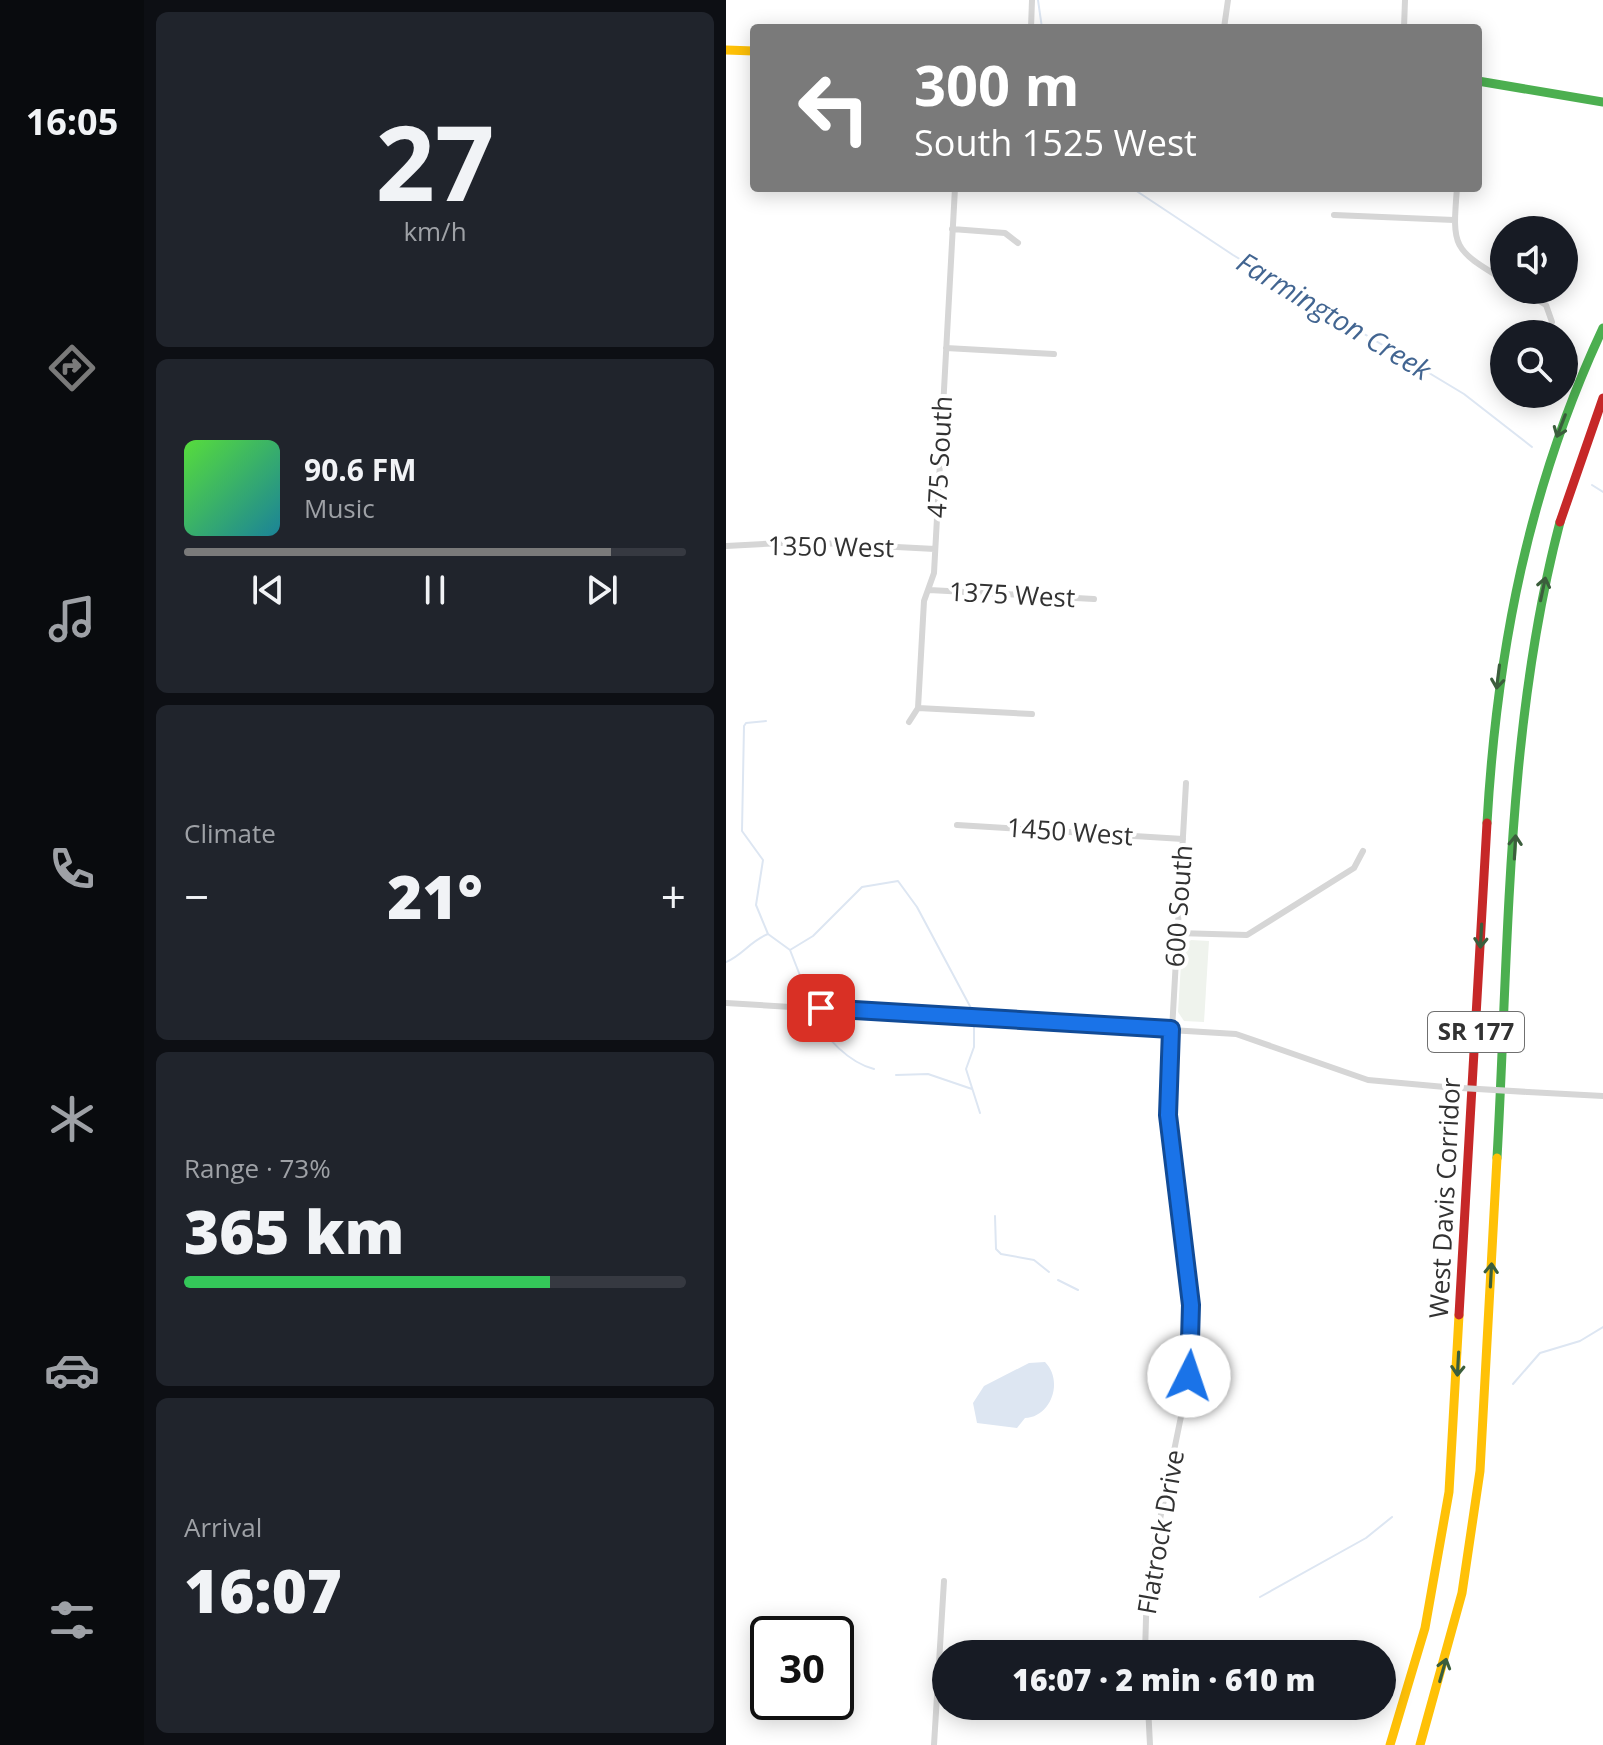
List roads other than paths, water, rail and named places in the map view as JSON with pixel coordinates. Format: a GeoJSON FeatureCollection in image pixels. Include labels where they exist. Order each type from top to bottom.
{"type":"FeatureCollection","features":[{"type":"Feature","properties":{"kind":"main road"},"geometry":{"type":"LineString","coordinates":[[726,50],[750,51]]}},
{"type":"Feature","properties":{"kind":"main road"},"geometry":{"type":"LineString","coordinates":[[1482,82],[1603,102]]}},
{"type":"Feature","properties":{"kind":"main road","name":"West Davis Corridor"},"geometry":{"type":"LineString","coordinates":[[1390,1745],[1425,1628],[1449,1492],[1492,738],[1500,664],[1532,511],[1562,423],[1603,328]]}},
{"type":"Feature","properties":{"kind":"main road","name":"West Davis Corridor"},"geometry":{"type":"LineString","coordinates":[[1420,1745],[1457,1615],[1478,1500],[1520,753],[1528,670],[1553,546],[1578,463],[1603,398]]}},
{"type":"Feature","properties":{"kind":"street"},"geometry":{"type":"LineString","coordinates":[[1031,24],[1032,0]]}},
{"type":"Feature","properties":{"kind":"street"},"geometry":{"type":"LineString","coordinates":[[1225,24],[1228,0]]}},
{"type":"Feature","properties":{"kind":"street"},"geometry":{"type":"LineString","coordinates":[[1404,24],[1405,0]]}},
{"type":"Feature","properties":{"kind":"street","name":"475 South"},"geometry":{"type":"LineString","coordinates":[[909,722],[918,708],[923,612],[934,573],[955,192]]}},
{"type":"Feature","properties":{"kind":"street"},"geometry":{"type":"LineString","coordinates":[[1457,192],[1454,220],[1457,247],[1490,271]]}},
{"type":"Feature","properties":{"kind":"street"},"geometry":{"type":"LineString","coordinates":[[1334,215],[1454,220]]}},
{"type":"Feature","properties":{"kind":"street"},"geometry":{"type":"LineString","coordinates":[[952,229],[1005,233],[1018,243]]}},
{"type":"Feature","properties":{"kind":"street"},"geometry":{"type":"LineString","coordinates":[[946,348],[1054,354]]}},
{"type":"Feature","properties":{"kind":"street","name":"1350 West"},"geometry":{"type":"LineString","coordinates":[[726,546],[801,542],[935,549]]}},
{"type":"Feature","properties":{"kind":"street","name":"1375 West"},"geometry":{"type":"LineString","coordinates":[[929,590],[1094,599]]}},
{"type":"Feature","properties":{"kind":"street"},"geometry":{"type":"LineString","coordinates":[[918,708],[1032,714]]}},
{"type":"Feature","properties":{"kind":"street","name":"600 South"},"geometry":{"type":"LineString","coordinates":[[1171,1029],[1186,783]]}},
{"type":"Feature","properties":{"kind":"street","name":"1450 West"},"geometry":{"type":"LineString","coordinates":[[957,825],[1183,839]]}},
{"type":"Feature","properties":{"kind":"street"},"geometry":{"type":"LineString","coordinates":[[1177,933],[1236,937],[1253,932],[1354,868],[1363,851]]}},
{"type":"Feature","properties":{"kind":"street"},"geometry":{"type":"LineString","coordinates":[[726,1003],[1236,1034],[1368,1080],[1603,1096]]}},
{"type":"Feature","properties":{"kind":"street","name":"Flatrock Drive"},"geometry":{"type":"LineString","coordinates":[[1145,1640],[1147,1583],[1186,1392],[1192,1341],[1190,1295],[1168,1115],[1171,1029]]}},
{"type":"Feature","properties":{"kind":"street"},"geometry":{"type":"LineString","coordinates":[[943,1640],[944,1581]]}},
{"type":"Feature","properties":{"kind":"street"},"geometry":{"type":"LineString","coordinates":[[934,1745],[936,1720]]}},
{"type":"Feature","properties":{"kind":"street"},"geometry":{"type":"LineString","coordinates":[[1149,1720],[1150,1745]]}},
{"type":"Feature","properties":{"kind":"waterway","name":"Farmington Creek"},"geometry":{"type":"LineString","coordinates":[[1038,0],[1041,24]]}},
{"type":"Feature","properties":{"kind":"waterway","name":"Farmington Creek"},"geometry":{"type":"LineString","coordinates":[[1138,192],[1233,255],[1464,394],[1532,447]]}},
{"type":"Feature","properties":{"kind":"waterway","name":"Farmington Creek"},"geometry":{"type":"LineString","coordinates":[[1592,485],[1603,492]]}},
{"type":"Feature","properties":{"kind":"waterway"},"geometry":{"type":"LineString","coordinates":[[766,721],[746,723],[744,726],[742,831],[763,860],[756,905],[768,934]]}},
{"type":"Feature","properties":{"kind":"waterway"},"geometry":{"type":"LineString","coordinates":[[790,950],[813,936],[862,887],[898,881],[917,907],[972,1010]]}},
{"type":"Feature","properties":{"kind":"waterway"},"geometry":{"type":"LineString","coordinates":[[726,962],[768,934],[790,950],[810,1001]]}},
{"type":"Feature","properties":{"kind":"waterway"},"geometry":{"type":"LineString","coordinates":[[815,1015],[839,1048],[856,1061],[874,1069]]}},
{"type":"Feature","properties":{"kind":"waterway"},"geometry":{"type":"LineString","coordinates":[[974,1024],[974,1047],[966,1069],[980,1113]]}},
{"type":"Feature","properties":{"kind":"waterway"},"geometry":{"type":"LineString","coordinates":[[896,1075],[928,1074],[972,1089]]}},
{"type":"Feature","properties":{"kind":"waterway"},"geometry":{"type":"LineString","coordinates":[[995,1216],[996,1249],[1001,1254],[1034,1260],[1049,1272]]}},
{"type":"Feature","properties":{"kind":"waterway"},"geometry":{"type":"LineString","coordinates":[[1058,1280],[1078,1290]]}},
{"type":"Feature","properties":{"kind":"waterway"},"geometry":{"type":"LineString","coordinates":[[1513,1384],[1540,1353],[1580,1341],[1603,1327]]}},
{"type":"Feature","properties":{"kind":"waterway"},"geometry":{"type":"LineString","coordinates":[[1260,1597],[1366,1538],[1392,1517]]}}]}
